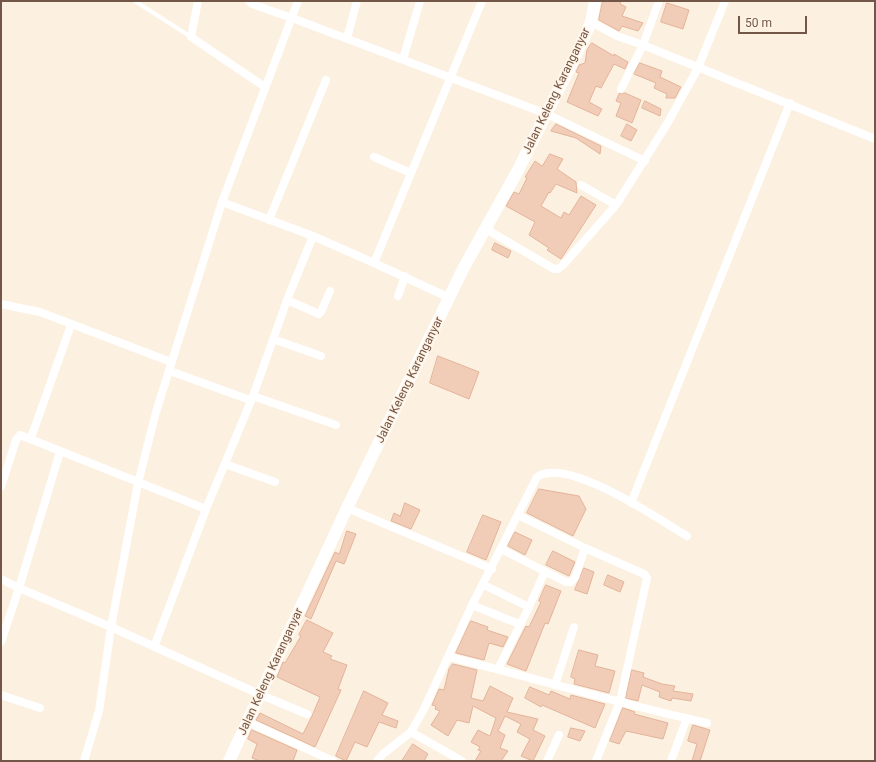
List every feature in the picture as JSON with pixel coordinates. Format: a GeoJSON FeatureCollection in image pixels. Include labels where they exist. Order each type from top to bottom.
{"type":"FeatureCollection","features":[{"type":"Feature","properties":{"kind":"main road","name":"Jalan Keleng Karanganyar"},"geometry":{"type":"LineString","coordinates":[[229,761],[347,508],[450,298],[546,114],[591,22],[594,1]]}},
{"type":"Feature","properties":{"kind":"street"},"geometry":{"type":"LineString","coordinates":[[198,1],[191,37],[265,87]]}},
{"type":"Feature","properties":{"kind":"street"},"geometry":{"type":"LineString","coordinates":[[249,1],[252,4],[347,38],[546,114],[645,161]]}},
{"type":"Feature","properties":{"kind":"street"},"geometry":{"type":"LineString","coordinates":[[84,761],[99,711],[111,627],[138,483],[156,412],[222,202],[298,1]]}},
{"type":"Feature","properties":{"kind":"street"},"geometry":{"type":"LineString","coordinates":[[347,38],[357,1]]}},
{"type":"Feature","properties":{"kind":"street"},"geometry":{"type":"LineString","coordinates":[[403,59],[420,1]]}},
{"type":"Feature","properties":{"kind":"street"},"geometry":{"type":"LineString","coordinates":[[374,263],[452,78],[482,1]]}},
{"type":"Feature","properties":{"kind":"street"},"geometry":{"type":"LineString","coordinates":[[621,89],[643,44],[659,1]]}},
{"type":"Feature","properties":{"kind":"street"},"geometry":{"type":"LineString","coordinates":[[486,229],[554,268],[558,269],[563,266],[616,205],[645,161],[698,68],[725,1]]}},
{"type":"Feature","properties":{"kind":"street"},"geometry":{"type":"LineString","coordinates":[[591,22],[617,36],[643,44],[698,68],[875,139]]}},
{"type":"Feature","properties":{"kind":"street"},"geometry":{"type":"LineString","coordinates":[[269,220],[326,80]]}},
{"type":"Feature","properties":{"kind":"street"},"geometry":{"type":"LineString","coordinates":[[631,503],[790,104]]}},
{"type":"Feature","properties":{"kind":"street"},"geometry":{"type":"LineString","coordinates":[[374,157],[411,173]]}},
{"type":"Feature","properties":{"kind":"street"},"geometry":{"type":"LineString","coordinates":[[581,185],[616,205]]}},
{"type":"Feature","properties":{"kind":"street"},"geometry":{"type":"LineString","coordinates":[[222,202],[314,236],[405,276],[450,298]]}},
{"type":"Feature","properties":{"kind":"street"},"geometry":{"type":"LineString","coordinates":[[154,647],[206,509],[241,426],[273,339],[314,236]]}},
{"type":"Feature","properties":{"kind":"street"},"geometry":{"type":"LineString","coordinates":[[398,296],[405,276]]}},
{"type":"Feature","properties":{"kind":"street"},"geometry":{"type":"LineString","coordinates":[[288,300],[319,314],[330,291]]}},
{"type":"Feature","properties":{"kind":"street"},"geometry":{"type":"LineString","coordinates":[[1,304],[40,312],[170,367],[251,398],[336,425]]}},
{"type":"Feature","properties":{"kind":"street"},"geometry":{"type":"LineString","coordinates":[[31,438],[71,325]]}},
{"type":"Feature","properties":{"kind":"street"},"geometry":{"type":"LineString","coordinates":[[273,339],[321,356]]}},
{"type":"Feature","properties":{"kind":"street"},"geometry":{"type":"LineString","coordinates":[[1,487],[18,436],[20,435],[31,438],[60,452],[206,509]]}},
{"type":"Feature","properties":{"kind":"street"},"geometry":{"type":"LineString","coordinates":[[1,642],[60,452]]}},
{"type":"Feature","properties":{"kind":"street"},"geometry":{"type":"LineString","coordinates":[[225,464],[276,482]]}},
{"type":"Feature","properties":{"kind":"street"},"geometry":{"type":"LineString","coordinates":[[377,761],[383,754],[410,732],[449,657],[472,605],[484,585],[537,477],[546,472],[578,477],[603,487],[687,536]]}},
{"type":"Feature","properties":{"kind":"street"},"geometry":{"type":"LineString","coordinates":[[347,508],[492,569]]}},
{"type":"Feature","properties":{"kind":"street"},"geometry":{"type":"LineString","coordinates":[[518,515],[585,548],[644,574],[647,578],[620,701],[596,761]]}},
{"type":"Feature","properties":{"kind":"street"},"geometry":{"type":"LineString","coordinates":[[501,549],[563,580],[570,582],[575,578],[585,548]]}},
{"type":"Feature","properties":{"kind":"street"},"geometry":{"type":"LineString","coordinates":[[498,669],[545,571]]}},
{"type":"Feature","properties":{"kind":"street"},"geometry":{"type":"LineString","coordinates":[[1,579],[307,714]]}},
{"type":"Feature","properties":{"kind":"street"},"geometry":{"type":"LineString","coordinates":[[484,585],[528,606]]}},
{"type":"Feature","properties":{"kind":"street"},"geometry":{"type":"LineString","coordinates":[[472,605],[519,624]]}},
{"type":"Feature","properties":{"kind":"street"},"geometry":{"type":"LineString","coordinates":[[555,685],[574,627]]}},
{"type":"Feature","properties":{"kind":"street"},"geometry":{"type":"LineString","coordinates":[[449,657],[707,723]]}},
{"type":"Feature","properties":{"kind":"street"},"geometry":{"type":"LineString","coordinates":[[1,696],[40,708]]}},
{"type":"Feature","properties":{"kind":"street"},"geometry":{"type":"LineString","coordinates":[[671,761],[687,718]]}},
{"type":"Feature","properties":{"kind":"street"},"geometry":{"type":"LineString","coordinates":[[248,722],[333,761]]}},
{"type":"Feature","properties":{"kind":"street"},"geometry":{"type":"LineString","coordinates":[[410,732],[457,760]]}},
{"type":"Feature","properties":{"kind":"street"},"geometry":{"type":"LineString","coordinates":[[547,761],[559,735]]}},
{"type":"Feature","properties":{"kind":"lane"},"geometry":{"type":"LineString","coordinates":[[135,1],[191,37]]}},
{"type":"Feature","properties":{"kind":"building"},"geometry":{"type":"Polygon","coordinates":[[[603,1],[621,1],[620,4],[626,7],[622,16],[643,23],[638,31],[622,26],[619,31],[599,20],[603,1]]]}},
{"type":"Feature","properties":{"kind":"building"},"geometry":{"type":"Polygon","coordinates":[[[667,3],[689,10],[683,29],[661,22],[667,3]]]}},
{"type":"Feature","properties":{"kind":"building"},"geometry":{"type":"Polygon","coordinates":[[[592,43],[614,56],[614,54],[628,62],[625,69],[614,64],[601,88],[596,86],[589,102],[602,109],[598,116],[567,102],[579,73],[576,72],[579,65],[585,63],[587,50],[592,43]]]}},
{"type":"Feature","properties":{"kind":"building"},"geometry":{"type":"Polygon","coordinates":[[[640,63],[662,71],[660,77],[681,87],[675,98],[666,98],[667,94],[654,88],[656,83],[634,74],[640,63]]]}},
{"type":"Feature","properties":{"kind":"building"},"geometry":{"type":"Polygon","coordinates":[[[625,93],[641,100],[632,123],[616,116],[621,103],[616,101],[619,94],[625,93]]]}},
{"type":"Feature","properties":{"kind":"building"},"geometry":{"type":"Polygon","coordinates":[[[645,101],[661,109],[660,116],[642,108],[645,101]]]}},
{"type":"Feature","properties":{"kind":"building"},"geometry":{"type":"Polygon","coordinates":[[[556,124],[601,146],[600,154],[576,138],[551,131],[556,124]]]}},
{"type":"Feature","properties":{"kind":"building"},"geometry":{"type":"Polygon","coordinates":[[[627,124],[637,130],[631,141],[621,136],[627,124]]]}},
{"type":"Feature","properties":{"kind":"building"},"geometry":{"type":"Polygon","coordinates":[[[550,154],[563,159],[557,169],[576,182],[577,193],[556,184],[550,193],[549,192],[541,206],[561,218],[564,212],[569,215],[581,196],[596,205],[561,259],[547,250],[549,248],[529,235],[535,222],[506,206],[514,192],[519,194],[527,178],[525,177],[535,161],[542,166],[550,154]]]}},
{"type":"Feature","properties":{"kind":"building"},"geometry":{"type":"Polygon","coordinates":[[[495,243],[511,251],[508,258],[492,250],[495,243]]]}},
{"type":"Feature","properties":{"kind":"building"},"geometry":{"type":"Polygon","coordinates":[[[438,356],[479,372],[469,399],[430,383],[438,356]]]}},
{"type":"Feature","properties":{"kind":"building"},"geometry":{"type":"Polygon","coordinates":[[[539,489],[579,496],[586,509],[573,536],[527,513],[539,489]]]}},
{"type":"Feature","properties":{"kind":"building"},"geometry":{"type":"Polygon","coordinates":[[[405,503],[420,510],[411,529],[391,521],[394,513],[400,516],[405,503]]]}},
{"type":"Feature","properties":{"kind":"building"},"geometry":{"type":"Polygon","coordinates":[[[483,515],[501,522],[486,560],[467,552],[483,515]]]}},
{"type":"Feature","properties":{"kind":"building"},"geometry":{"type":"Polygon","coordinates":[[[347,531],[356,534],[344,564],[336,561],[311,619],[305,616],[335,552],[339,554],[347,531]]]}},
{"type":"Feature","properties":{"kind":"building"},"geometry":{"type":"Polygon","coordinates":[[[515,532],[532,540],[525,555],[508,546],[515,532]]]}},
{"type":"Feature","properties":{"kind":"building"},"geometry":{"type":"Polygon","coordinates":[[[553,551],[575,562],[569,576],[546,565],[553,551]]]}},
{"type":"Feature","properties":{"kind":"building"},"geometry":{"type":"Polygon","coordinates":[[[584,568],[594,572],[587,594],[575,590],[584,568]]]}},
{"type":"Feature","properties":{"kind":"building"},"geometry":{"type":"Polygon","coordinates":[[[608,575],[624,582],[620,592],[604,585],[608,575]]]}},
{"type":"Feature","properties":{"kind":"building"},"geometry":{"type":"Polygon","coordinates":[[[546,585],[561,591],[548,624],[545,623],[526,671],[507,664],[526,626],[529,627],[541,602],[539,601],[546,585]]]}},
{"type":"Feature","properties":{"kind":"building"},"geometry":{"type":"Polygon","coordinates":[[[307,620],[333,633],[323,652],[332,656],[330,659],[347,665],[338,689],[341,690],[315,747],[256,720],[260,713],[303,734],[320,697],[277,677],[283,662],[285,663],[301,636],[299,635],[307,620]]]}},
{"type":"Feature","properties":{"kind":"building"},"geometry":{"type":"Polygon","coordinates":[[[471,621],[488,627],[487,630],[508,637],[503,647],[489,643],[484,660],[456,653],[471,621]]]}},
{"type":"Feature","properties":{"kind":"building"},"geometry":{"type":"Polygon","coordinates":[[[579,650],[598,655],[595,666],[615,671],[609,693],[574,684],[575,679],[571,677],[579,650]]]}},
{"type":"Feature","properties":{"kind":"building"},"geometry":{"type":"Polygon","coordinates":[[[453,664],[477,670],[471,698],[483,701],[490,686],[513,698],[507,712],[538,719],[533,730],[545,736],[533,761],[521,756],[530,739],[517,732],[521,724],[505,716],[498,731],[505,735],[500,748],[508,751],[501,761],[475,761],[481,751],[478,750],[480,747],[471,742],[478,730],[490,736],[496,718],[473,706],[469,723],[457,720],[448,736],[431,725],[440,711],[435,709],[436,706],[432,705],[439,689],[444,690],[449,669],[453,664]]]}},
{"type":"Feature","properties":{"kind":"building"},"geometry":{"type":"Polygon","coordinates":[[[632,670],[644,673],[643,677],[662,684],[675,686],[673,691],[693,694],[691,701],[672,698],[671,701],[659,697],[660,692],[642,685],[638,701],[626,698],[632,670]]]}},
{"type":"Feature","properties":{"kind":"building"},"geometry":{"type":"Polygon","coordinates":[[[530,687],[549,695],[551,691],[570,699],[571,695],[605,704],[595,728],[542,705],[541,707],[525,698],[530,687]]]}},
{"type":"Feature","properties":{"kind":"building"},"geometry":{"type":"Polygon","coordinates":[[[364,691],[388,703],[382,715],[398,721],[396,728],[379,722],[367,747],[355,742],[346,761],[336,756],[364,691]]]}},
{"type":"Feature","properties":{"kind":"building"},"geometry":{"type":"Polygon","coordinates":[[[623,708],[635,712],[634,714],[668,723],[663,739],[626,731],[619,744],[610,741],[623,708]]]}},
{"type":"Feature","properties":{"kind":"building"},"geometry":{"type":"Polygon","coordinates":[[[693,725],[710,730],[700,761],[692,761],[697,744],[688,741],[693,725]]]}},
{"type":"Feature","properties":{"kind":"building"},"geometry":{"type":"Polygon","coordinates":[[[571,728],[585,731],[580,741],[568,737],[571,728]]]}},
{"type":"Feature","properties":{"kind":"building"},"geometry":{"type":"Polygon","coordinates":[[[252,730],[297,750],[293,761],[260,761],[252,758],[257,744],[248,739],[252,730]]]}},
{"type":"Feature","properties":{"kind":"building"},"geometry":{"type":"Polygon","coordinates":[[[413,744],[428,754],[424,761],[402,761],[413,744]]]}}]}
